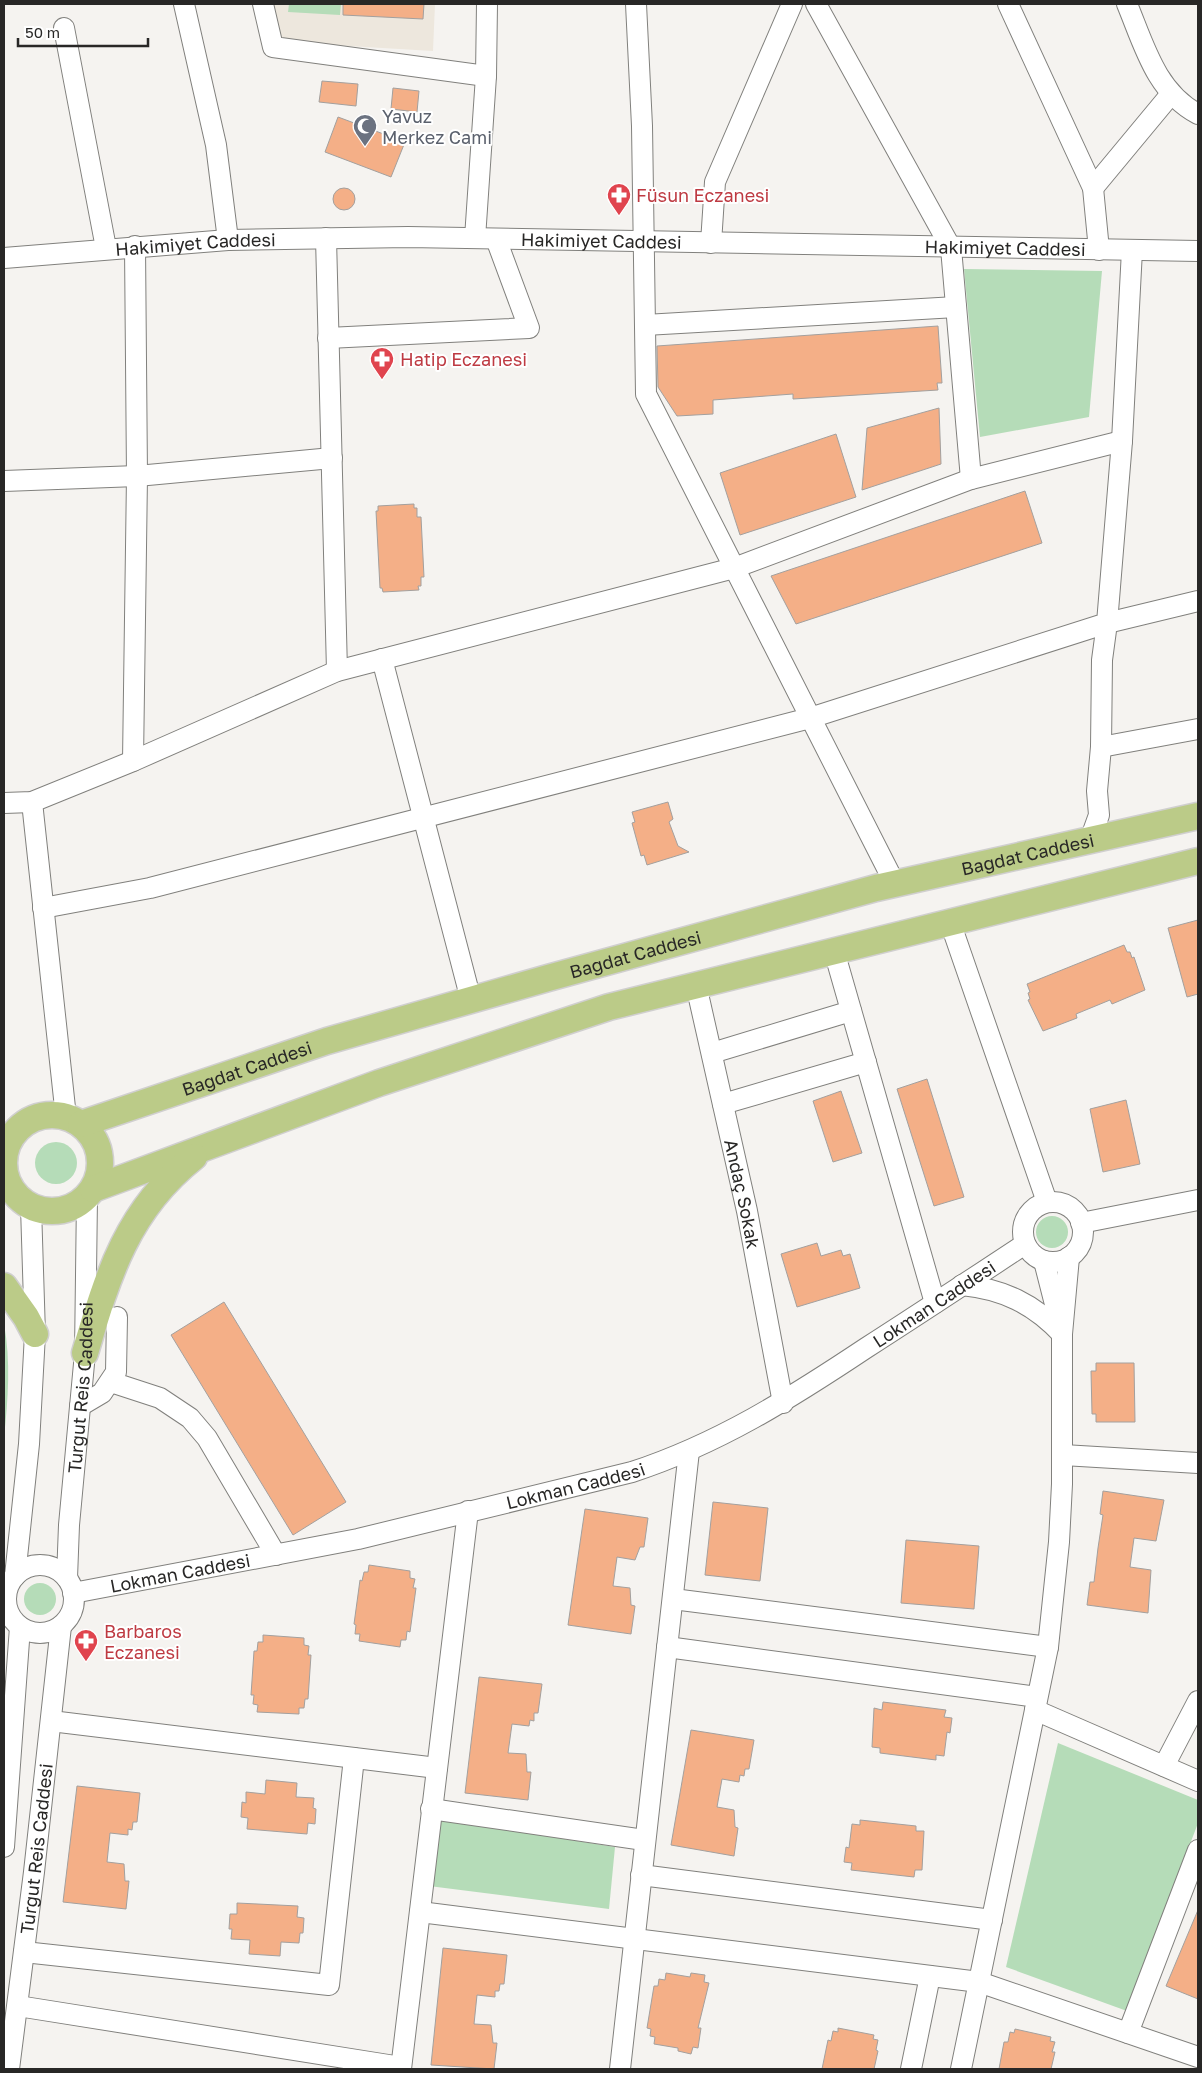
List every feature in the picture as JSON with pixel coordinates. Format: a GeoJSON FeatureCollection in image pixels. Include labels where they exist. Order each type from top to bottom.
{"type":"FeatureCollection","features":[{"type":"Feature","properties":{"kind":"main road","name":"Bağdat Caddesi"},"geometry":{"type":"LineString","coordinates":[[73,1120],[326,1041],[895,884],[1198,816]]}},
{"type":"Feature","properties":{"kind":"main road"},"geometry":{"type":"LineString","coordinates":[[90,1193],[100,1172],[100,1154],[90,1132],[73,1120],[50,1115],[33,1118],[20,1127],[7,1141],[4,1167],[7,1181],[20,1206],[42,1211],[60,1211],[77,1205],[90,1193],[214,1144],[494,1044],[609,1007],[1198,861]]}},
{"type":"Feature","properties":{"kind":"main road"},"geometry":{"type":"LineString","coordinates":[[85,1353],[110,1275],[128,1233],[165,1182],[196,1156],[214,1144]]}},
{"type":"Feature","properties":{"kind":"main road"},"geometry":{"type":"LineString","coordinates":[[4,1286],[21,1309],[35,1334]]}},
{"type":"Feature","properties":{"kind":"street"},"geometry":{"type":"LineString","coordinates":[[184,4],[216,145],[228,240]]}},
{"type":"Feature","properties":{"kind":"street"},"geometry":{"type":"LineString","coordinates":[[263,4],[273,47],[486,76]]}},
{"type":"Feature","properties":{"kind":"street"},"geometry":{"type":"LineString","coordinates":[[475,238],[486,76],[487,4]]}},
{"type":"Feature","properties":{"kind":"street"},"geometry":{"type":"LineString","coordinates":[[636,4],[642,126],[646,394],[895,884]]}},
{"type":"Feature","properties":{"kind":"street"},"geometry":{"type":"LineString","coordinates":[[711,243],[715,182],[792,4]]}},
{"type":"Feature","properties":{"kind":"street"},"geometry":{"type":"LineString","coordinates":[[816,4],[951,248],[971,479]]}},
{"type":"Feature","properties":{"kind":"street"},"geometry":{"type":"LineString","coordinates":[[1008,4],[1093,188],[1099,250]]}},
{"type":"Feature","properties":{"kind":"street"},"geometry":{"type":"LineString","coordinates":[[1127,4],[1155,72],[1172,94],[1198,114]]}},
{"type":"Feature","properties":{"kind":"street"},"geometry":{"type":"LineString","coordinates":[[64,28],[106,248]]}},
{"type":"Feature","properties":{"kind":"street"},"geometry":{"type":"LineString","coordinates":[[1093,188],[1172,94]]}},
{"type":"Feature","properties":{"kind":"street"},"geometry":{"type":"LineString","coordinates":[[326,238],[337,671]]}},
{"type":"Feature","properties":{"kind":"street","name":"Hakimiyet Caddesi"},"geometry":{"type":"LineString","coordinates":[[4,258],[106,248],[228,240],[326,238],[475,238],[1198,251]]}},
{"type":"Feature","properties":{"kind":"street"},"geometry":{"type":"LineString","coordinates":[[328,338],[529,328],[496,239]]}},
{"type":"Feature","properties":{"kind":"street"},"geometry":{"type":"LineString","coordinates":[[133,761],[137,476],[135,246]]}},
{"type":"Feature","properties":{"kind":"street"},"geometry":{"type":"LineString","coordinates":[[1090,840],[1099,815],[1097,791],[1101,747],[1102,660],[1107,623],[1122,442],[1132,250]]}},
{"type":"Feature","properties":{"kind":"street"},"geometry":{"type":"LineString","coordinates":[[645,325],[956,307]]}},
{"type":"Feature","properties":{"kind":"street"},"geometry":{"type":"LineString","coordinates":[[4,803],[32,802],[133,761],[337,671],[734,568],[971,479],[1122,442]]}},
{"type":"Feature","properties":{"kind":"street"},"geometry":{"type":"LineString","coordinates":[[4,481],[137,476],[332,458]]}},
{"type":"Feature","properties":{"kind":"street"},"geometry":{"type":"LineString","coordinates":[[43,908],[150,888],[424,819],[810,718],[1107,623],[1198,601]]}},
{"type":"Feature","properties":{"kind":"street"},"geometry":{"type":"LineString","coordinates":[[382,659],[471,1000]]}},
{"type":"Feature","properties":{"kind":"street"},"geometry":{"type":"LineString","coordinates":[[1101,747],[1198,729]]}},
{"type":"Feature","properties":{"kind":"street"},"geometry":{"type":"LineString","coordinates":[[32,802],[43,908],[73,1120]]}},
{"type":"Feature","properties":{"kind":"street"},"geometry":{"type":"LineString","coordinates":[[950,922],[1047,1202]]}},
{"type":"Feature","properties":{"kind":"street"},"geometry":{"type":"LineString","coordinates":[[834,951],[935,1303]]}},
{"type":"Feature","properties":{"kind":"street","name":"Andaç Sokak"},"geometry":{"type":"LineString","coordinates":[[696,985],[748,1211],[783,1403]]}},
{"type":"Feature","properties":{"kind":"street"},"geometry":{"type":"LineString","coordinates":[[712,1052],[851,1011]]}},
{"type":"Feature","properties":{"kind":"street"},"geometry":{"type":"LineString","coordinates":[[723,1104],[866,1062]]}},
{"type":"Feature","properties":{"kind":"street","name":"Turgut Reis Caddesi"},"geometry":{"type":"LineString","coordinates":[[70,1586],[69,1525],[85,1353],[90,1193]]}},
{"type":"Feature","properties":{"kind":"street"},"geometry":{"type":"LineString","coordinates":[[1082,1224],[1198,1200]]}},
{"type":"Feature","properties":{"kind":"street"},"geometry":{"type":"LineString","coordinates":[[1047,1202],[1061,1202],[1069,1206],[1076,1212],[1082,1224],[1083,1236],[1080,1244],[1069,1257],[1061,1261],[1044,1261],[1036,1257],[1025,1244],[1022,1227],[1025,1219],[1036,1206],[1047,1202]]}},
{"type":"Feature","properties":{"kind":"street"},"geometry":{"type":"LineString","coordinates":[[15,1576],[23,1570],[42,1565],[51,1567],[70,1586],[73,1606],[70,1615],[61,1626],[48,1633],[38,1634],[12,1622],[5,1603],[6,1593],[15,1576],[29,1444],[35,1334],[20,1206]]}},
{"type":"Feature","properties":{"kind":"street","name":"Lokman Caddesi"},"geometry":{"type":"LineString","coordinates":[[70,1586],[276,1555],[358,1539],[632,1472],[689,1452],[783,1403],[1025,1244]]}},
{"type":"Feature","properties":{"kind":"street"},"geometry":{"type":"LineString","coordinates":[[961,2069],[1048,1647],[1059,1542],[1063,1455],[1062,1334],[1069,1257]]}},
{"type":"Feature","properties":{"kind":"street"},"geometry":{"type":"LineString","coordinates":[[1044,1261],[1062,1334]]}},
{"type":"Feature","properties":{"kind":"street"},"geometry":{"type":"LineString","coordinates":[[962,1286],[979,1287],[1013,1297],[1040,1312],[1062,1334]]}},
{"type":"Feature","properties":{"kind":"street"},"geometry":{"type":"LineString","coordinates":[[80,1406],[102,1393],[111,1382],[117,1365],[117,1317]]}},
{"type":"Feature","properties":{"kind":"street"},"geometry":{"type":"LineString","coordinates":[[111,1382],[160,1398],[190,1418],[207,1438],[276,1555]]}},
{"type":"Feature","properties":{"kind":"street"},"geometry":{"type":"LineString","coordinates":[[620,2069],[642,1876],[644,1840],[689,1452]]}},
{"type":"Feature","properties":{"kind":"street"},"geometry":{"type":"LineString","coordinates":[[1063,1455],[1198,1463]]}},
{"type":"Feature","properties":{"kind":"street"},"geometry":{"type":"LineString","coordinates":[[18,2006],[401,2068],[468,1511]]}},
{"type":"Feature","properties":{"kind":"street"},"geometry":{"type":"LineString","coordinates":[[672,1599],[1048,1647]]}},
{"type":"Feature","properties":{"kind":"street","name":"Turgut Reis Caddesi"},"geometry":{"type":"LineString","coordinates":[[4,1847],[12,1622]]}},
{"type":"Feature","properties":{"kind":"street","name":"Turgut Reis Caddesi"},"geometry":{"type":"LineString","coordinates":[[9,2069],[18,2006],[61,1626]]}},
{"type":"Feature","properties":{"kind":"street"},"geometry":{"type":"LineString","coordinates":[[667,1647],[1036,1704],[1198,1781]]}},
{"type":"Feature","properties":{"kind":"street"},"geometry":{"type":"LineString","coordinates":[[1164,1766],[1198,1702]]}},
{"type":"Feature","properties":{"kind":"street"},"geometry":{"type":"LineString","coordinates":[[51,1721],[437,1768]]}},
{"type":"Feature","properties":{"kind":"street"},"geometry":{"type":"LineString","coordinates":[[24,1952],[329,1985],[354,1758]]}},
{"type":"Feature","properties":{"kind":"street"},"geometry":{"type":"LineString","coordinates":[[431,1809],[644,1840]]}},
{"type":"Feature","properties":{"kind":"street"},"geometry":{"type":"LineString","coordinates":[[1128,2033],[1198,1850]]}},
{"type":"Feature","properties":{"kind":"street"},"geometry":{"type":"LineString","coordinates":[[642,1876],[992,1920]]}},
{"type":"Feature","properties":{"kind":"street"},"geometry":{"type":"LineString","coordinates":[[420,1912],[979,1982],[1198,2057]]}},
{"type":"Feature","properties":{"kind":"street"},"geometry":{"type":"LineString","coordinates":[[911,2069],[930,1976]]}},
{"type":"Feature","properties":{"kind":"shaded area"},"geometry":{"type":"Polygon","coordinates":[[[272,4],[435,4],[433,51],[281,42],[272,4]]]}},
{"type":"Feature","properties":{"kind":"green space"},"geometry":{"type":"Polygon","coordinates":[[[289,4],[341,4],[340,15],[288,12],[289,4]]]}},
{"type":"Feature","properties":{"kind":"green space"},"geometry":{"type":"Polygon","coordinates":[[[964,269],[1102,271],[1089,417],[980,437],[964,269]]]}},
{"type":"Feature","properties":{"kind":"green space"},"geometry":{"type":"Polygon","coordinates":[[[60,1142],[68,1145],[74,1151],[77,1163],[74,1175],[68,1181],[52,1184],[44,1181],[38,1175],[35,1159],[38,1151],[44,1145],[60,1142]]]}},
{"type":"Feature","properties":{"kind":"green space"},"geometry":{"type":"Polygon","coordinates":[[[1052,1216],[1064,1220],[1068,1232],[1064,1244],[1052,1248],[1040,1244],[1036,1232],[1040,1220],[1052,1216]]]}},
{"type":"Feature","properties":{"kind":"green space"},"geometry":{"type":"Polygon","coordinates":[[[4,1324],[8,1366],[8,1395],[4,1437],[4,1324]]]}},
{"type":"Feature","properties":{"kind":"green space"},"geometry":{"type":"Polygon","coordinates":[[[40,1583],[46,1584],[51,1588],[55,1593],[55,1605],[51,1610],[46,1614],[40,1615],[34,1614],[29,1610],[25,1605],[24,1599],[25,1593],[29,1588],[34,1584],[40,1583]]]}},
{"type":"Feature","properties":{"kind":"green space"},"geometry":{"type":"Polygon","coordinates":[[[1058,1743],[1198,1800],[1198,1823],[1127,2011],[1006,1967],[1058,1743]]]}},
{"type":"Feature","properties":{"kind":"green space"},"geometry":{"type":"Polygon","coordinates":[[[439,1819],[615,1847],[609,1909],[429,1886],[439,1819]]]}},
{"type":"Feature","properties":{"kind":"building"},"geometry":{"type":"Polygon","coordinates":[[[343,4],[424,4],[423,19],[343,15],[343,4]]]}},
{"type":"Feature","properties":{"kind":"building"},"geometry":{"type":"Polygon","coordinates":[[[322,81],[358,84],[356,106],[319,102],[322,81]]]}},
{"type":"Feature","properties":{"kind":"building"},"geometry":{"type":"Polygon","coordinates":[[[393,88],[419,91],[417,112],[391,109],[393,88]]]}},
{"type":"Feature","properties":{"kind":"building","name":"Yavuz Merkez Cami"},"geometry":{"type":"Polygon","coordinates":[[[338,117],[405,142],[391,177],[325,152],[338,117]]]}},
{"type":"Feature","properties":{"kind":"building"},"geometry":{"type":"Polygon","coordinates":[[[344,188],[352,191],[355,199],[352,207],[344,210],[336,207],[333,199],[336,191],[344,188]]]}},
{"type":"Feature","properties":{"kind":"building"},"geometry":{"type":"Polygon","coordinates":[[[938,326],[942,383],[937,383],[938,390],[793,399],[793,394],[713,400],[713,414],[677,416],[658,387],[657,346],[938,326]]]}},
{"type":"Feature","properties":{"kind":"building"},"geometry":{"type":"Polygon","coordinates":[[[939,408],[941,464],[862,490],[867,428],[939,408]]]}},
{"type":"Feature","properties":{"kind":"building"},"geometry":{"type":"Polygon","coordinates":[[[836,434],[856,497],[740,535],[720,473],[836,434]]]}},
{"type":"Feature","properties":{"kind":"building"},"geometry":{"type":"Polygon","coordinates":[[[1025,491],[1042,543],[796,624],[771,576],[1025,491]]]}},
{"type":"Feature","properties":{"kind":"building"},"geometry":{"type":"Polygon","coordinates":[[[414,504],[414,508],[417,508],[417,517],[421,517],[424,577],[421,577],[421,586],[418,586],[419,590],[383,592],[382,588],[380,588],[376,511],[378,511],[378,506],[414,504]]]}},
{"type":"Feature","properties":{"kind":"building"},"geometry":{"type":"Polygon","coordinates":[[[668,802],[673,819],[669,822],[678,846],[689,852],[647,865],[644,855],[641,856],[632,823],[635,822],[632,812],[668,802]]]}},
{"type":"Feature","properties":{"kind":"building"},"geometry":{"type":"Polygon","coordinates":[[[1198,920],[1198,994],[1187,997],[1168,928],[1198,920]]]}},
{"type":"Feature","properties":{"kind":"building"},"geometry":{"type":"Polygon","coordinates":[[[1124,945],[1132,958],[1134,957],[1145,990],[1112,1004],[1110,1000],[1076,1014],[1077,1018],[1043,1031],[1028,1000],[1030,999],[1028,993],[1030,992],[1027,984],[1124,945]]]}},
{"type":"Feature","properties":{"kind":"building"},"geometry":{"type":"Polygon","coordinates":[[[927,1079],[964,1197],[934,1206],[897,1089],[927,1079]]]}},
{"type":"Feature","properties":{"kind":"building"},"geometry":{"type":"Polygon","coordinates":[[[841,1091],[862,1153],[833,1162],[813,1101],[841,1091]]]}},
{"type":"Feature","properties":{"kind":"building"},"geometry":{"type":"Polygon","coordinates":[[[1126,1100],[1140,1164],[1103,1172],[1090,1109],[1126,1100]]]}},
{"type":"Feature","properties":{"kind":"building"},"geometry":{"type":"Polygon","coordinates":[[[817,1243],[821,1256],[841,1250],[843,1256],[850,1254],[860,1288],[797,1307],[781,1254],[817,1243]]]}},
{"type":"Feature","properties":{"kind":"building"},"geometry":{"type":"Polygon","coordinates":[[[224,1302],[346,1502],[293,1535],[171,1335],[224,1302]]]}},
{"type":"Feature","properties":{"kind":"building"},"geometry":{"type":"Polygon","coordinates":[[[1096,1363],[1134,1363],[1135,1422],[1096,1422],[1096,1414],[1092,1414],[1091,1371],[1096,1371],[1096,1363]]]}},
{"type":"Feature","properties":{"kind":"building"},"geometry":{"type":"Polygon","coordinates":[[[1103,1491],[1164,1500],[1156,1541],[1134,1538],[1130,1567],[1151,1570],[1148,1613],[1087,1605],[1090,1582],[1094,1582],[1103,1515],[1100,1514],[1103,1491]]]}},
{"type":"Feature","properties":{"kind":"building"},"geometry":{"type":"Polygon","coordinates":[[[713,1502],[768,1508],[760,1581],[705,1575],[713,1502]]]}},
{"type":"Feature","properties":{"kind":"building"},"geometry":{"type":"Polygon","coordinates":[[[585,1509],[648,1518],[644,1547],[640,1547],[635,1560],[617,1557],[613,1586],[630,1588],[631,1605],[635,1606],[631,1634],[568,1625],[585,1509]]]}},
{"type":"Feature","properties":{"kind":"building"},"geometry":{"type":"Polygon","coordinates":[[[906,1540],[979,1546],[974,1609],[901,1603],[906,1540]]]}},
{"type":"Feature","properties":{"kind":"building"},"geometry":{"type":"Polygon","coordinates":[[[369,1565],[410,1571],[410,1578],[415,1579],[413,1588],[416,1588],[410,1632],[407,1631],[406,1640],[401,1640],[400,1647],[359,1641],[360,1634],[355,1634],[356,1625],[354,1624],[360,1580],[362,1581],[364,1572],[368,1572],[369,1565]]]}},
{"type":"Feature","properties":{"kind":"building"},"geometry":{"type":"Polygon","coordinates":[[[263,1635],[304,1638],[304,1645],[309,1646],[308,1655],[311,1655],[308,1699],[305,1699],[304,1708],[299,1708],[299,1714],[257,1712],[258,1705],[253,1704],[254,1695],[251,1695],[254,1651],[257,1651],[258,1642],[263,1642],[263,1635]]]}},
{"type":"Feature","properties":{"kind":"building"},"geometry":{"type":"Polygon","coordinates":[[[479,1677],[542,1684],[538,1713],[534,1713],[534,1721],[530,1720],[529,1726],[512,1724],[508,1753],[526,1754],[527,1772],[531,1772],[528,1800],[465,1793],[479,1677]]]}},
{"type":"Feature","properties":{"kind":"building"},"geometry":{"type":"Polygon","coordinates":[[[883,1702],[946,1710],[944,1717],[952,1718],[950,1733],[947,1732],[944,1756],[936,1755],[936,1760],[880,1753],[880,1748],[872,1747],[874,1708],[882,1710],[883,1702]]]}},
{"type":"Feature","properties":{"kind":"building"},"geometry":{"type":"Polygon","coordinates":[[[691,1730],[754,1740],[749,1769],[745,1769],[744,1776],[740,1775],[739,1782],[722,1779],[717,1807],[734,1810],[735,1827],[738,1828],[734,1856],[671,1845],[691,1730]]]}},
{"type":"Feature","properties":{"kind":"building"},"geometry":{"type":"Polygon","coordinates":[[[266,1780],[297,1783],[296,1797],[314,1798],[313,1808],[316,1809],[315,1824],[308,1823],[307,1834],[247,1829],[248,1818],[241,1817],[242,1802],[246,1803],[246,1792],[265,1794],[266,1780]]]}},
{"type":"Feature","properties":{"kind":"building"},"geometry":{"type":"Polygon","coordinates":[[[77,1786],[140,1793],[137,1822],[133,1822],[132,1830],[128,1829],[128,1835],[110,1833],[107,1862],[124,1864],[125,1881],[129,1881],[126,1909],[63,1902],[77,1786]]]}},
{"type":"Feature","properties":{"kind":"building"},"geometry":{"type":"Polygon","coordinates":[[[860,1820],[916,1826],[916,1831],[924,1831],[922,1870],[915,1870],[914,1877],[851,1870],[852,1863],[844,1862],[846,1847],[849,1848],[852,1824],[860,1825],[860,1820]]]}},
{"type":"Feature","properties":{"kind":"building"},"geometry":{"type":"Polygon","coordinates":[[[237,1903],[298,1906],[297,1917],[304,1918],[303,1933],[300,1933],[299,1943],[281,1942],[280,1956],[249,1954],[250,1940],[231,1939],[232,1929],[229,1929],[230,1914],[237,1914],[237,1903]]]}},
{"type":"Feature","properties":{"kind":"building"},"geometry":{"type":"Polygon","coordinates":[[[1198,1910],[1198,1999],[1166,1986],[1198,1910]]]}},
{"type":"Feature","properties":{"kind":"building"},"geometry":{"type":"Polygon","coordinates":[[[443,1948],[507,1955],[504,1984],[500,1984],[499,1991],[495,1991],[495,1997],[477,1995],[474,2024],[491,2025],[493,2043],[497,2043],[494,2069],[431,2065],[443,1948]]]}},
{"type":"Feature","properties":{"kind":"building"},"geometry":{"type":"Polygon","coordinates":[[[666,1973],[690,1977],[691,1973],[705,1975],[704,1982],[709,1983],[698,2028],[701,2028],[698,2048],[693,2047],[691,2054],[678,2051],[678,2048],[654,2044],[655,2037],[650,2036],[651,2029],[647,2028],[654,1986],[658,1986],[659,1979],[665,1980],[666,1973]]]}},
{"type":"Feature","properties":{"kind":"building"},"geometry":{"type":"Polygon","coordinates":[[[838,2028],[874,2035],[873,2039],[878,2040],[876,2050],[878,2051],[874,2069],[822,2069],[828,2040],[831,2041],[833,2031],[838,2032],[838,2028]]]}},
{"type":"Feature","properties":{"kind":"building"},"geometry":{"type":"Polygon","coordinates":[[[1015,2029],[1051,2037],[1050,2041],[1055,2042],[1052,2052],[1055,2052],[1051,2069],[999,2069],[1004,2042],[1008,2042],[1010,2032],[1014,2033],[1015,2029]]]}},
{"type":"Feature","properties":{"kind":"place","name":"Yavuz Merkez Cami"},"geometry":{"type":"Point","coordinates":[365,147]}},
{"type":"Feature","properties":{"kind":"place","name":"Füsun Eczanesi"},"geometry":{"type":"Point","coordinates":[619,216]}},
{"type":"Feature","properties":{"kind":"place","name":"Hatip Eczanesi"},"geometry":{"type":"Point","coordinates":[382,380]}},
{"type":"Feature","properties":{"kind":"place","name":"Barbaros Eczanesi"},"geometry":{"type":"Point","coordinates":[86,1662]}}]}
